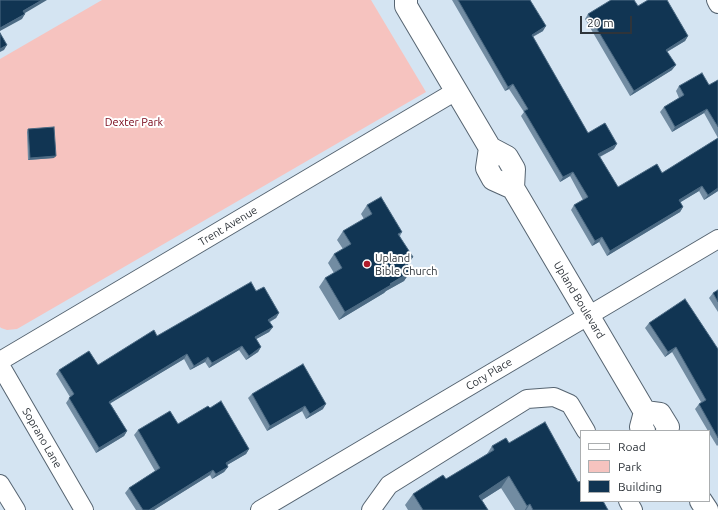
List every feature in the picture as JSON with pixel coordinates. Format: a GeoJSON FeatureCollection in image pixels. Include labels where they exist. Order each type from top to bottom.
{"type":"FeatureCollection","features":[{"type":"Feature","properties":{"kind":"street"},"geometry":{"type":"LineString","coordinates":[[716,0],[718,4]]}},
{"type":"Feature","properties":{"kind":"street","name":"Upland Boulevard"},"geometry":{"type":"LineString","coordinates":[[401,2],[490,148],[507,157],[514,169],[512,188],[588,316],[644,422],[660,414],[668,427],[667,430]]}},
{"type":"Feature","properties":{"kind":"street","name":"Trent Avenue"},"geometry":{"type":"LineString","coordinates":[[0,361],[456,91]]}},
{"type":"Feature","properties":{"kind":"street","name":"Cory Place"},"geometry":{"type":"LineString","coordinates":[[260,510],[718,239]]}},
{"type":"Feature","properties":{"kind":"street","name":"Soprano Lane"},"geometry":{"type":"LineString","coordinates":[[0,365],[84,510]]}},
{"type":"Feature","properties":{"kind":"street"},"geometry":{"type":"LineString","coordinates":[[371,510],[389,485],[527,399],[554,397],[570,404],[585,430]]}},
{"type":"Feature","properties":{"kind":"street"},"geometry":{"type":"LineString","coordinates":[[0,484],[16,510]]}},
{"type":"Feature","properties":{"kind":"green space","name":"Dexter Park"},"geometry":{"type":"Polygon","coordinates":[[[102,0],[371,0],[426,92],[17,329],[7,330],[0,327],[0,59],[102,0]]]}},
{"type":"Feature","properties":{"kind":"building"},"geometry":{"type":"Polygon","coordinates":[[[0,0],[42,0],[23,11],[25,14],[0,28],[0,0]]]}},
{"type":"Feature","properties":{"kind":"building"},"geometry":{"type":"Polygon","coordinates":[[[458,0],[530,0],[546,26],[532,35],[588,133],[605,123],[617,144],[598,154],[618,187],[657,164],[662,173],[718,138],[718,188],[708,195],[702,186],[679,200],[683,207],[610,251],[602,237],[595,241],[574,205],[588,197],[573,172],[563,177],[524,111],[528,109],[513,84],[508,87],[458,0]]]}},
{"type":"Feature","properties":{"kind":"building"},"geometry":{"type":"Polygon","coordinates":[[[611,0],[634,0],[638,6],[648,0],[667,0],[688,36],[666,50],[676,65],[634,91],[588,14],[611,0]]]}},
{"type":"Feature","properties":{"kind":"building"},"geometry":{"type":"Polygon","coordinates":[[[0,33],[7,45],[0,49],[0,33]]]}},
{"type":"Feature","properties":{"kind":"building"},"geometry":{"type":"Polygon","coordinates":[[[702,73],[709,85],[718,80],[718,127],[707,109],[675,127],[664,107],[684,95],[679,86],[702,73]]]}},
{"type":"Feature","properties":{"kind":"building"},"geometry":{"type":"Polygon","coordinates":[[[54,127],[56,156],[30,158],[28,129],[54,127]]]}},
{"type":"Feature","properties":{"kind":"building","name":"Upland Bible Church"},"geometry":{"type":"Polygon","coordinates":[[[381,197],[402,232],[398,234],[413,257],[404,262],[410,272],[345,312],[325,278],[342,268],[334,254],[351,244],[343,231],[372,214],[367,205],[381,197]]]}},
{"type":"Feature","properties":{"kind":"building"},"geometry":{"type":"Polygon","coordinates":[[[251,282],[256,291],[264,287],[279,313],[268,320],[273,327],[255,337],[261,347],[249,356],[242,346],[212,363],[208,357],[194,366],[187,354],[109,402],[127,431],[99,448],[69,398],[74,394],[59,370],[89,351],[98,365],[154,330],[157,336],[251,282]]]}},
{"type":"Feature","properties":{"kind":"building"},"geometry":{"type":"Polygon","coordinates":[[[718,290],[718,302],[713,293],[718,290]]]}},
{"type":"Feature","properties":{"kind":"building"},"geometry":{"type":"Polygon","coordinates":[[[685,299],[718,349],[718,438],[699,404],[706,400],[676,347],[668,352],[649,323],[685,299]]]}},
{"type":"Feature","properties":{"kind":"building"},"geometry":{"type":"Polygon","coordinates":[[[303,364],[326,404],[310,414],[305,406],[270,426],[252,394],[303,364]]]}},
{"type":"Feature","properties":{"kind":"building"},"geometry":{"type":"Polygon","coordinates":[[[221,401],[249,449],[226,463],[228,467],[216,474],[213,470],[149,510],[143,510],[129,488],[160,468],[138,430],[170,411],[178,424],[208,406],[210,408],[221,401]]]}},
{"type":"Feature","properties":{"kind":"building"},"geometry":{"type":"Polygon","coordinates":[[[545,422],[578,482],[580,481],[580,502],[604,502],[608,510],[533,510],[530,504],[527,506],[509,476],[479,496],[488,510],[423,510],[413,494],[443,475],[446,479],[494,450],[492,446],[506,438],[509,443],[545,422]]]}},
{"type":"Feature","properties":{"kind":"place","name":"Upland Bible Church"},"geometry":{"type":"Point","coordinates":[367,264]}}]}
